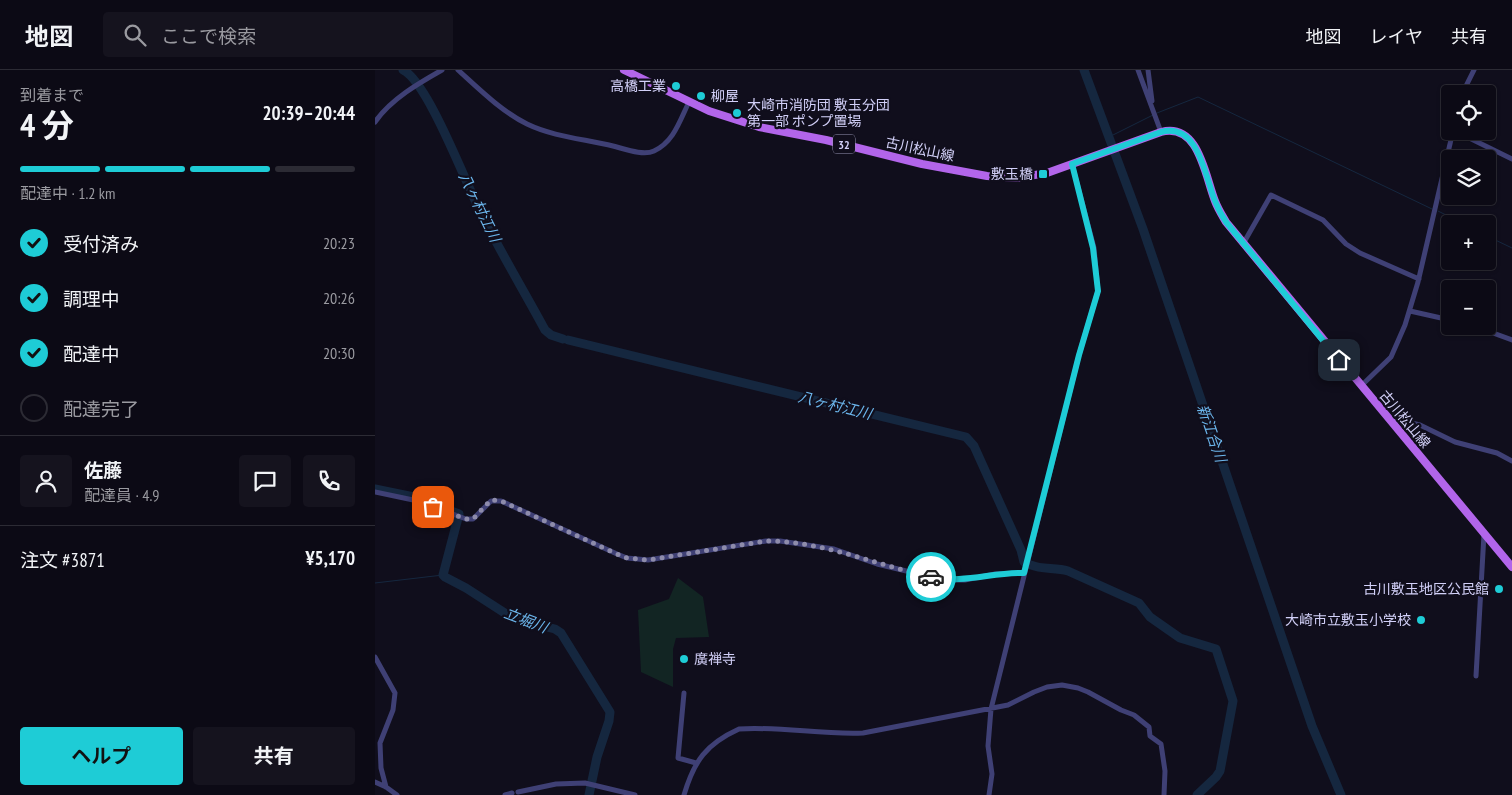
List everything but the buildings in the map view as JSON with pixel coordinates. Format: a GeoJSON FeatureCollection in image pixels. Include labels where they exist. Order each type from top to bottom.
{"type":"FeatureCollection","features":[{"type":"Feature","properties":{"kind":"main road","name":"古川松山線"},"geometry":{"type":"LineString","coordinates":[[628,71],[709,111],[759,127],[827,140],[922,164],[987,176],[1016,178],[1072,164]]}},
{"type":"Feature","properties":{"kind":"main road","name":"古川松山線"},"geometry":{"type":"LineString","coordinates":[[1159,133],[1168,130],[1182,133],[1196,147],[1215,203],[1226,222],[1512,567]]}},
{"type":"Feature","properties":{"kind":"main road","name":"32"},"geometry":{"type":"LineString","coordinates":[[1072,164],[1159,133]]}},
{"type":"Feature","properties":{"kind":"street"},"geometry":{"type":"LineString","coordinates":[[375,122],[385,110],[415,86],[442,70]]}},
{"type":"Feature","properties":{"kind":"street"},"geometry":{"type":"LineString","coordinates":[[457,70],[493,101],[527,124],[554,134],[637,152],[653,152],[665,145],[670,140],[689,102]]}},
{"type":"Feature","properties":{"kind":"street"},"geometry":{"type":"LineString","coordinates":[[1138,70],[1153,109]]}},
{"type":"Feature","properties":{"kind":"street"},"geometry":{"type":"LineString","coordinates":[[1148,70],[1153,109],[1159,133]]}},
{"type":"Feature","properties":{"kind":"street"},"geometry":{"type":"LineString","coordinates":[[1466,85],[1474,70]]}},
{"type":"Feature","properties":{"kind":"street"},"geometry":{"type":"LineString","coordinates":[[1361,386],[1391,357],[1410,311],[1452,140]]}},
{"type":"Feature","properties":{"kind":"street"},"geometry":{"type":"LineString","coordinates":[[1473,140],[1512,158]]}},
{"type":"Feature","properties":{"kind":"street"},"geometry":{"type":"LineString","coordinates":[[989,795],[991,774],[988,746],[991,709],[1079,355],[1098,291],[1093,248],[1072,164]]}},
{"type":"Feature","properties":{"kind":"street"},"geometry":{"type":"LineString","coordinates":[[1243,244],[1271,195],[1323,220],[1346,244],[1360,253],[1419,279]]}},
{"type":"Feature","properties":{"kind":"street"},"geometry":{"type":"LineString","coordinates":[[1410,311],[1441,318]]}},
{"type":"Feature","properties":{"kind":"street"},"geometry":{"type":"LineString","coordinates":[[1496,334],[1512,340]]}},
{"type":"Feature","properties":{"kind":"street"},"geometry":{"type":"LineString","coordinates":[[1392,423],[1399,420],[1420,425],[1455,442],[1474,448],[1484,448],[1512,461]]}},
{"type":"Feature","properties":{"kind":"street"},"geometry":{"type":"LineString","coordinates":[[375,492],[418,501],[454,515],[473,519],[491,500],[501,501],[617,554],[640,560],[766,541],[780,541],[834,549],[877,564],[944,580],[965,580],[995,574],[1024,573]]}},
{"type":"Feature","properties":{"kind":"street"},"geometry":{"type":"LineString","coordinates":[[1477,676],[1485,534]]}},
{"type":"Feature","properties":{"kind":"street"},"geometry":{"type":"LineString","coordinates":[[375,657],[395,693],[393,710],[380,742],[381,768],[386,786]]}},
{"type":"Feature","properties":{"kind":"street"},"geometry":{"type":"LineString","coordinates":[[684,795],[691,772],[699,757],[739,729],[808,730],[845,734],[863,733],[1008,706],[1047,687],[1062,685],[1088,692],[1134,715],[1149,727],[1151,736],[1161,744],[1165,772],[1164,795]]}},
{"type":"Feature","properties":{"kind":"street"},"geometry":{"type":"LineString","coordinates":[[683,693],[678,758],[696,763]]}},
{"type":"Feature","properties":{"kind":"street"},"geometry":{"type":"LineString","coordinates":[[375,782],[386,786],[397,795]]}},
{"type":"Feature","properties":{"kind":"street"},"geometry":{"type":"LineString","coordinates":[[505,795],[557,784],[585,783],[635,795]]}},
{"type":"Feature","properties":{"kind":"green space"},"geometry":{"type":"Polygon","coordinates":[[[678,578],[703,597],[709,637],[676,638],[673,649],[673,687],[641,672],[638,610],[669,599],[678,578]]]}},
{"type":"Feature","properties":{"kind":"waterway","name":"八ヶ村江川"},"geometry":{"type":"LineString","coordinates":[[403,70],[413,78],[435,113],[496,243],[545,330],[551,335],[563,339]]}},
{"type":"Feature","properties":{"kind":"waterway","name":"新江合川"},"geometry":{"type":"LineString","coordinates":[[1084,70],[1143,229],[1312,726],[1341,795]]}},
{"type":"Feature","properties":{"kind":"waterway"},"geometry":{"type":"LineString","coordinates":[[1157,113],[1198,97],[1432,209]]}},
{"type":"Feature","properties":{"kind":"waterway"},"geometry":{"type":"LineString","coordinates":[[1109,137],[1153,115]]}},
{"type":"Feature","properties":{"kind":"waterway"},"geometry":{"type":"LineString","coordinates":[[1438,211],[1446,215]]}},
{"type":"Feature","properties":{"kind":"waterway"},"geometry":{"type":"LineString","coordinates":[[1496,240],[1512,248]]}},
{"type":"Feature","properties":{"kind":"waterway","name":"八ヶ村江川"},"geometry":{"type":"LineString","coordinates":[[568,340],[966,437],[974,446],[1021,550],[1024,562],[1027,563]]}},
{"type":"Feature","properties":{"kind":"waterway","name":"立堀川"},"geometry":{"type":"LineString","coordinates":[[375,489],[414,497],[459,514],[443,575],[514,619],[555,629],[561,633],[610,712],[609,721],[597,757],[589,795]]}},
{"type":"Feature","properties":{"kind":"waterway","name":"八ヶ村江川"},"geometry":{"type":"LineString","coordinates":[[1031,565],[1068,571],[1139,603],[1150,617],[1180,638],[1216,649],[1233,701],[1220,771],[1197,795]]}},
{"type":"Feature","properties":{"kind":"waterway"},"geometry":{"type":"LineString","coordinates":[[375,583],[443,575]]}},
{"type":"Feature","properties":{"kind":"way so far"},"geometry":{"type":"LineString","coordinates":[[433,507],[466,519],[473,519],[491,500],[501,501],[617,554],[633,559],[648,560],[766,541],[780,541],[834,549],[877,564],[931,577]]}},
{"type":"Feature","properties":{"kind":"place","name":"高橋工業"},"geometry":{"type":"Point","coordinates":[676,86]}},
{"type":"Feature","properties":{"kind":"place","name":"柳屋"},"geometry":{"type":"Point","coordinates":[701,96]}},
{"type":"Feature","properties":{"kind":"place","name":"大崎市消防団 敷玉分団 第一部 ポンプ置場"},"geometry":{"type":"Point","coordinates":[737,113]}},
{"type":"Feature","properties":{"kind":"place","name":"敷玉橋"},"geometry":{"type":"Point","coordinates":[1043,174]}},
{"type":"Feature","properties":{"kind":"place","name":"古川敷玉地区公民館"},"geometry":{"type":"Point","coordinates":[1499,589]}},
{"type":"Feature","properties":{"kind":"place","name":"大崎市立敷玉小学校"},"geometry":{"type":"Point","coordinates":[1421,620]}},
{"type":"Feature","properties":{"kind":"place","name":"廣禅寺"},"geometry":{"type":"Point","coordinates":[684,659]}},
{"type":"Feature","properties":{"kind":"route"},"geometry":{"type":"LineString","coordinates":[[931,577],[944,580],[965,580],[995,574],[1024,573],[1079,355],[1098,291],[1093,248],[1072,164],[1168,130],[1182,133],[1189,138],[1196,147],[1215,203],[1226,222],[1339,360]]}}]}
